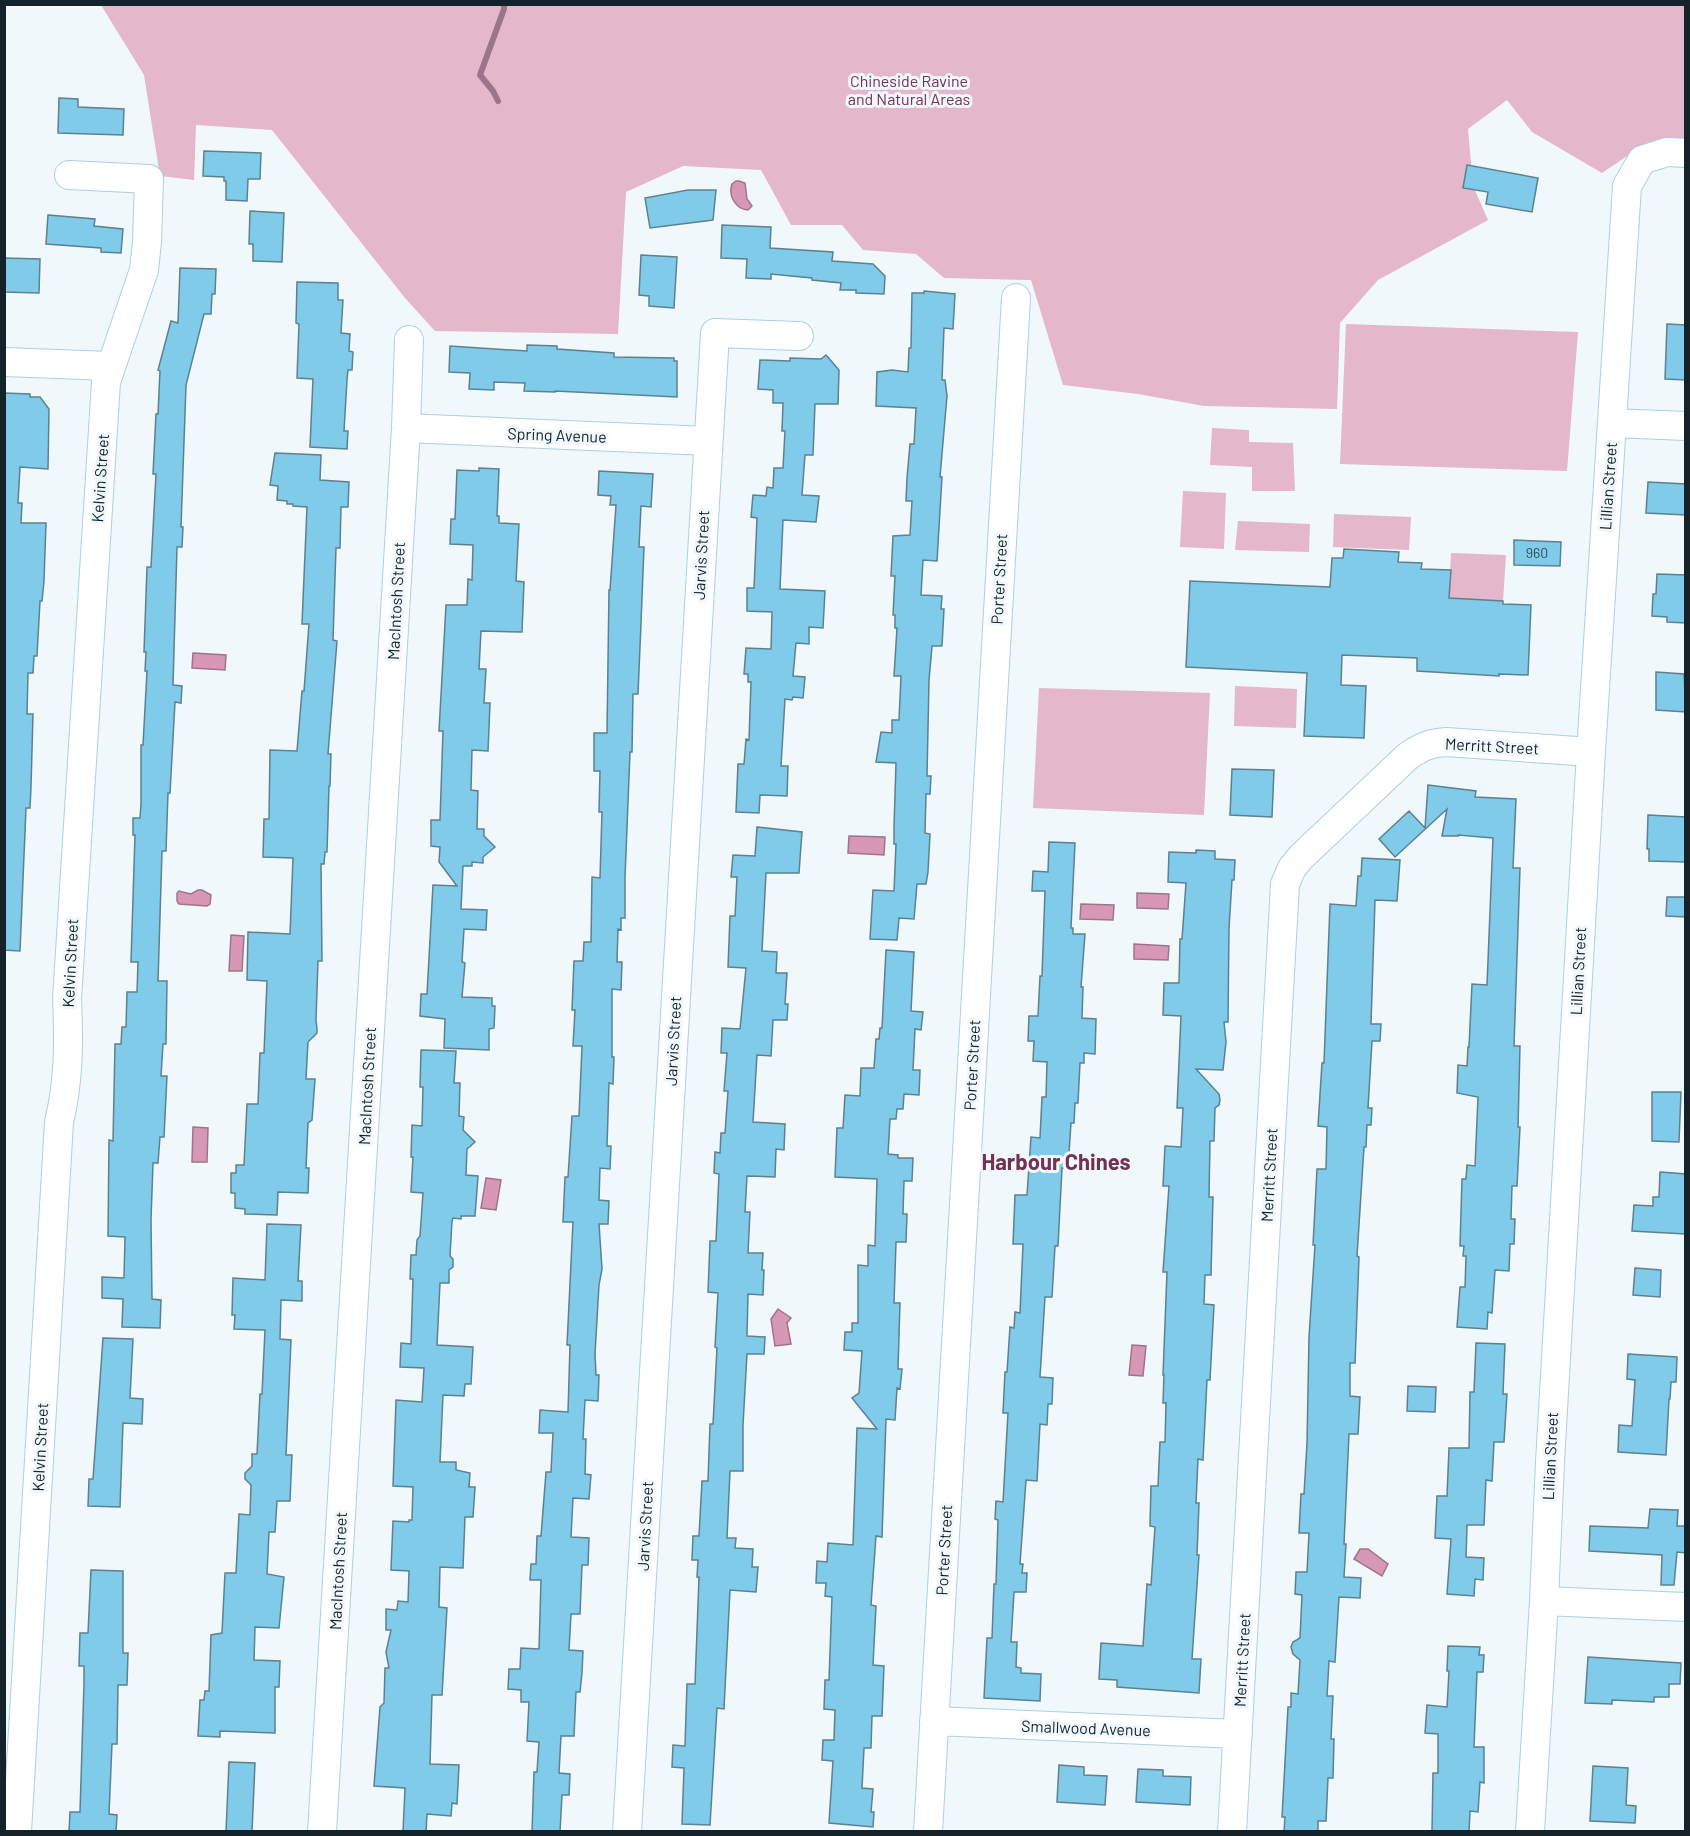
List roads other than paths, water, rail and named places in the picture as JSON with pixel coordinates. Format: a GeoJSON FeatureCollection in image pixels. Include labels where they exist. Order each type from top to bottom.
{"type":"FeatureCollection","features":[{"type":"Feature","properties":{"kind":"street","name":"Lillian Street"},"geometry":{"type":"LineString","coordinates":[[1530,1832],[1591,752],[1627,186],[1642,160],[1667,152],[1686,153]]}},
{"type":"Feature","properties":{"kind":"street","name":"Kelvin Street"},"geometry":{"type":"LineString","coordinates":[[17,1832],[14,1715],[59,1122],[66,1092],[69,1034],[67,999],[106,382],[145,263],[149,179],[69,176]]}},
{"type":"Feature","properties":{"kind":"street","name":"Porter Street"},"geometry":{"type":"LineString","coordinates":[[928,1832],[1016,298]]}},
{"type":"Feature","properties":{"kind":"street","name":"Jarvis Street"},"geometry":{"type":"LineString","coordinates":[[627,1832],[715,333],[799,336]]}},
{"type":"Feature","properties":{"kind":"street","name":"MacIntosh Street"},"geometry":{"type":"LineString","coordinates":[[322,1832],[406,428],[409,340]]}},
{"type":"Feature","properties":{"kind":"street"},"geometry":{"type":"LineString","coordinates":[[4,362],[111,366]]}},
{"type":"Feature","properties":{"kind":"street"},"geometry":{"type":"LineString","coordinates":[[1613,423],[1686,426]]}},
{"type":"Feature","properties":{"kind":"street","name":"Spring Avenue"},"geometry":{"type":"LineString","coordinates":[[406,428],[708,441]]}},
{"type":"Feature","properties":{"kind":"street","name":"Merritt Street"},"geometry":{"type":"LineString","coordinates":[[1232,1832],[1285,884],[1292,868],[1301,857],[1408,756],[1422,747],[1432,743],[1446,742],[1591,752]]}},
{"type":"Feature","properties":{"kind":"street"},"geometry":{"type":"LineString","coordinates":[[1544,1601],[1686,1607]]}},
{"type":"Feature","properties":{"kind":"street","name":"Smallwood Avenue"},"geometry":{"type":"LineString","coordinates":[[934,1721],[1238,1734]]}},
{"type":"Feature","properties":{"kind":"waterway"},"geometry":{"type":"LineString","coordinates":[[498,101],[480,75],[504,4]]}},
{"type":"Feature","properties":{"kind":"district","name":"Harbour Chines"},"geometry":{"type":"Point","coordinates":[1056,1162]}},
{"type":"Feature","properties":{"kind":"park label","name":"Chineside Ravine and Natural Areas"},"geometry":{"type":"Point","coordinates":[909,90]}}]}
